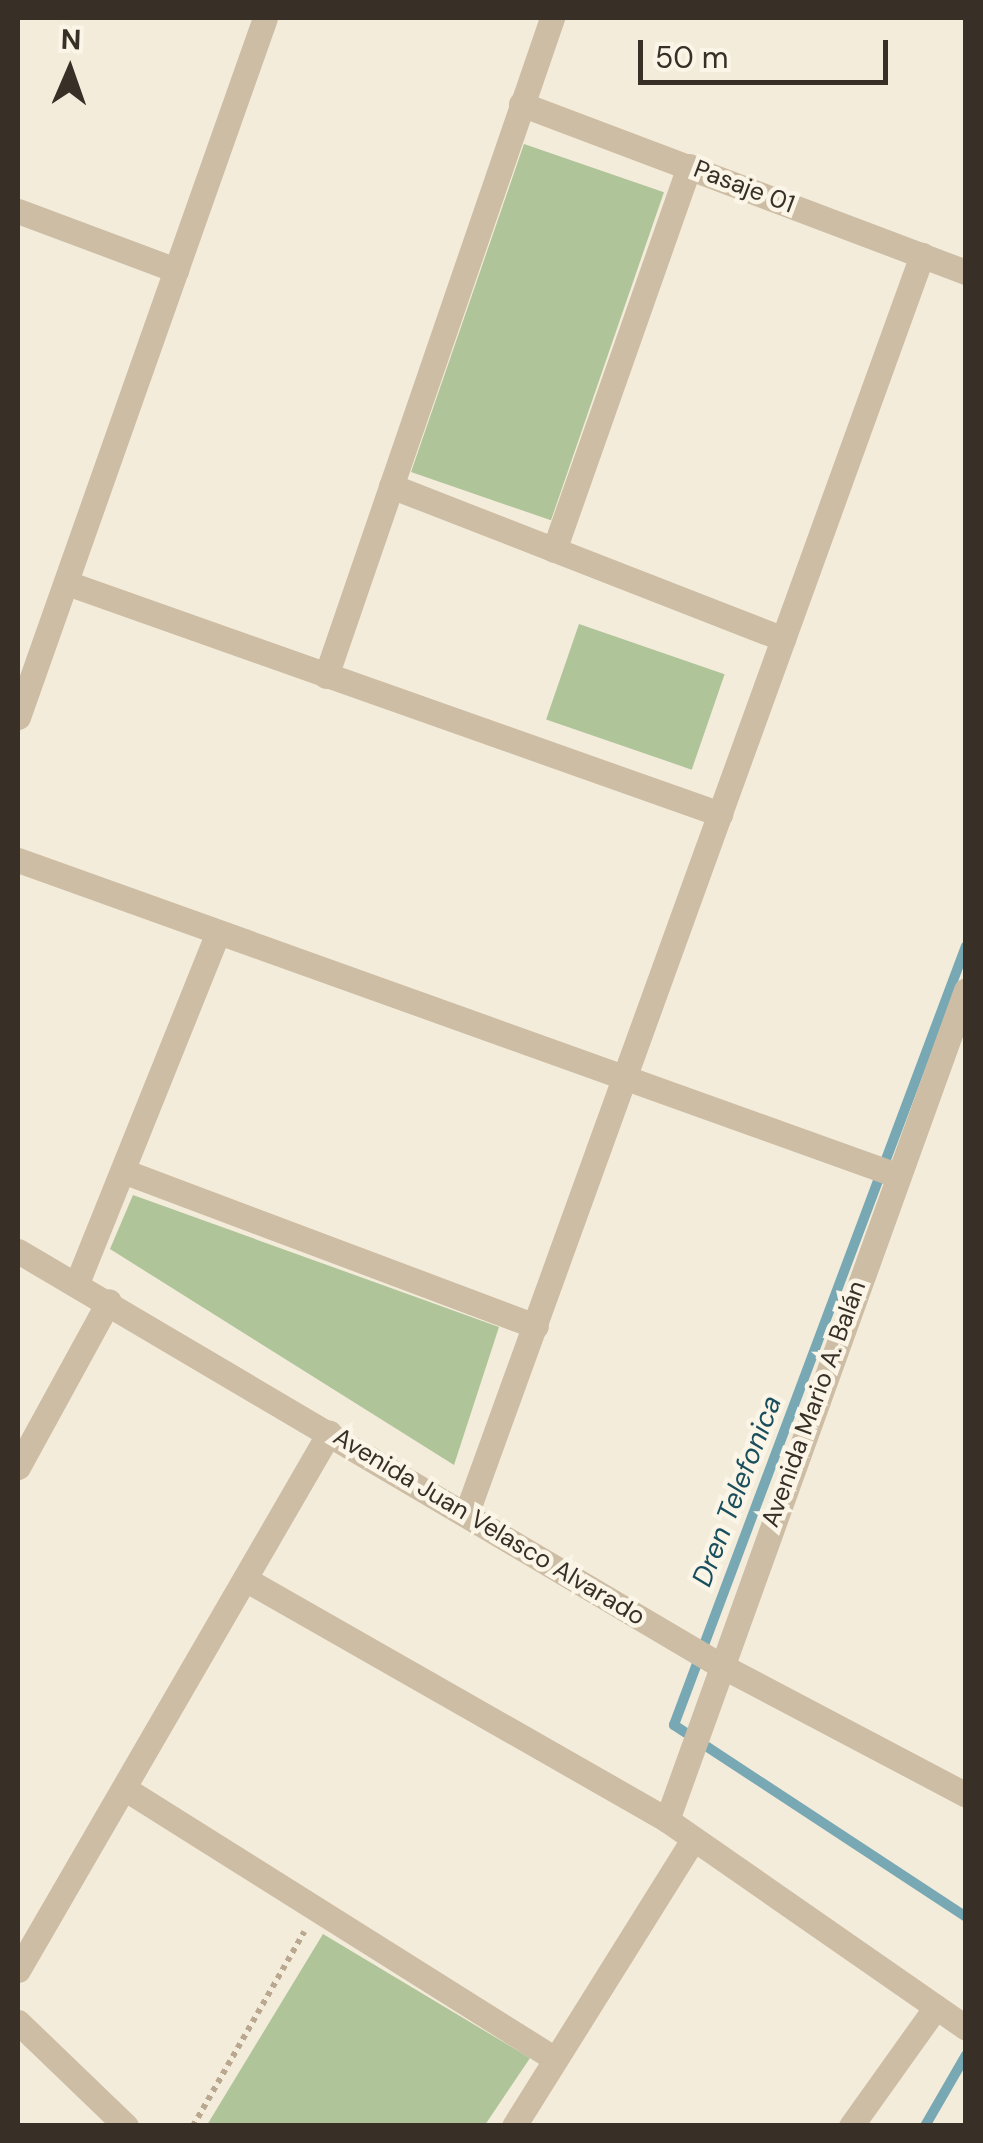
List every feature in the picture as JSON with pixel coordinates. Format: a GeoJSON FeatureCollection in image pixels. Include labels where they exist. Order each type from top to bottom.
{"type":"FeatureCollection","features":[{"type":"Feature","properties":{"kind":"street"},"geometry":{"type":"LineString","coordinates":[[326,676],[552,18]]}},
{"type":"Feature","properties":{"kind":"street"},"geometry":{"type":"LineString","coordinates":[[18,717],[260,19]]}},
{"type":"Feature","properties":{"kind":"street","name":"Pasaje 01"},"geometry":{"type":"LineString","coordinates":[[521,104],[966,272]]}},
{"type":"Feature","properties":{"kind":"street"},"geometry":{"type":"LineString","coordinates":[[554,550],[690,166]]}},
{"type":"Feature","properties":{"kind":"street"},"geometry":{"type":"LineString","coordinates":[[18,211],[176,270]]}},
{"type":"Feature","properties":{"kind":"street"},"geometry":{"type":"LineString","coordinates":[[467,1512],[628,1080],[922,255]]}},
{"type":"Feature","properties":{"kind":"street"},"geometry":{"type":"LineString","coordinates":[[391,486],[783,639]]}},
{"type":"Feature","properties":{"kind":"street"},"geometry":{"type":"LineString","coordinates":[[67,583],[720,814]]}},
{"type":"Feature","properties":{"kind":"street"},"geometry":{"type":"LineString","coordinates":[[18,860],[898,1176]]}},
{"type":"Feature","properties":{"kind":"street"},"geometry":{"type":"LineString","coordinates":[[76,1283],[217,934]]}},
{"type":"Feature","properties":{"kind":"street","name":"Avenida Mario A. Balán"},"geometry":{"type":"LineString","coordinates":[[667,1820],[718,1664],[966,990]]}},
{"type":"Feature","properties":{"kind":"street"},"geometry":{"type":"LineString","coordinates":[[123,1171],[536,1326]]}},
{"type":"Feature","properties":{"kind":"street","name":"Avenida Juan Velasco Alvarado"},"geometry":{"type":"LineString","coordinates":[[18,1250],[109,1300],[718,1664],[966,1795]]}},
{"type":"Feature","properties":{"kind":"street"},"geometry":{"type":"LineString","coordinates":[[18,1468],[109,1300]]}},
{"type":"Feature","properties":{"kind":"street"},"geometry":{"type":"LineString","coordinates":[[18,1970],[127,1790],[329,1433]]}},
{"type":"Feature","properties":{"kind":"street"},"geometry":{"type":"LineString","coordinates":[[245,1579],[667,1820],[966,2028]]}},
{"type":"Feature","properties":{"kind":"street"},"geometry":{"type":"LineString","coordinates":[[127,1790],[556,2059]]}},
{"type":"Feature","properties":{"kind":"street"},"geometry":{"type":"LineString","coordinates":[[514,2126],[693,1839]]}},
{"type":"Feature","properties":{"kind":"street"},"geometry":{"type":"LineString","coordinates":[[851,2126],[936,2007]]}},
{"type":"Feature","properties":{"kind":"street"},"geometry":{"type":"LineString","coordinates":[[18,2022],[126,2126]]}},
{"type":"Feature","properties":{"kind":"path"},"geometry":{"type":"LineString","coordinates":[[194,2126],[318,1910]]}},
{"type":"Feature","properties":{"kind":"green space"},"geometry":{"type":"Polygon","coordinates":[[[524,144],[664,192],[551,520],[411,472],[524,144]]]}},
{"type":"Feature","properties":{"kind":"green space"},"geometry":{"type":"Polygon","coordinates":[[[579,624],[725,674],[692,770],[546,719],[579,624]]]}},
{"type":"Feature","properties":{"kind":"green space"},"geometry":{"type":"Polygon","coordinates":[[[133,1195],[499,1327],[454,1465],[110,1249],[133,1195]]]}},
{"type":"Feature","properties":{"kind":"green space"},"geometry":{"type":"Polygon","coordinates":[[[323,1934],[530,2058],[485,2125],[207,2125],[323,1934]]]}},
{"type":"Feature","properties":{"kind":"waterway","name":"Dren Telefonica"},"geometry":{"type":"LineString","coordinates":[[966,946],[674,1725],[966,1917]]}},
{"type":"Feature","properties":{"kind":"waterway","name":"Dren Telefonica"},"geometry":{"type":"LineString","coordinates":[[925,2126],[966,2055]]}}]}
